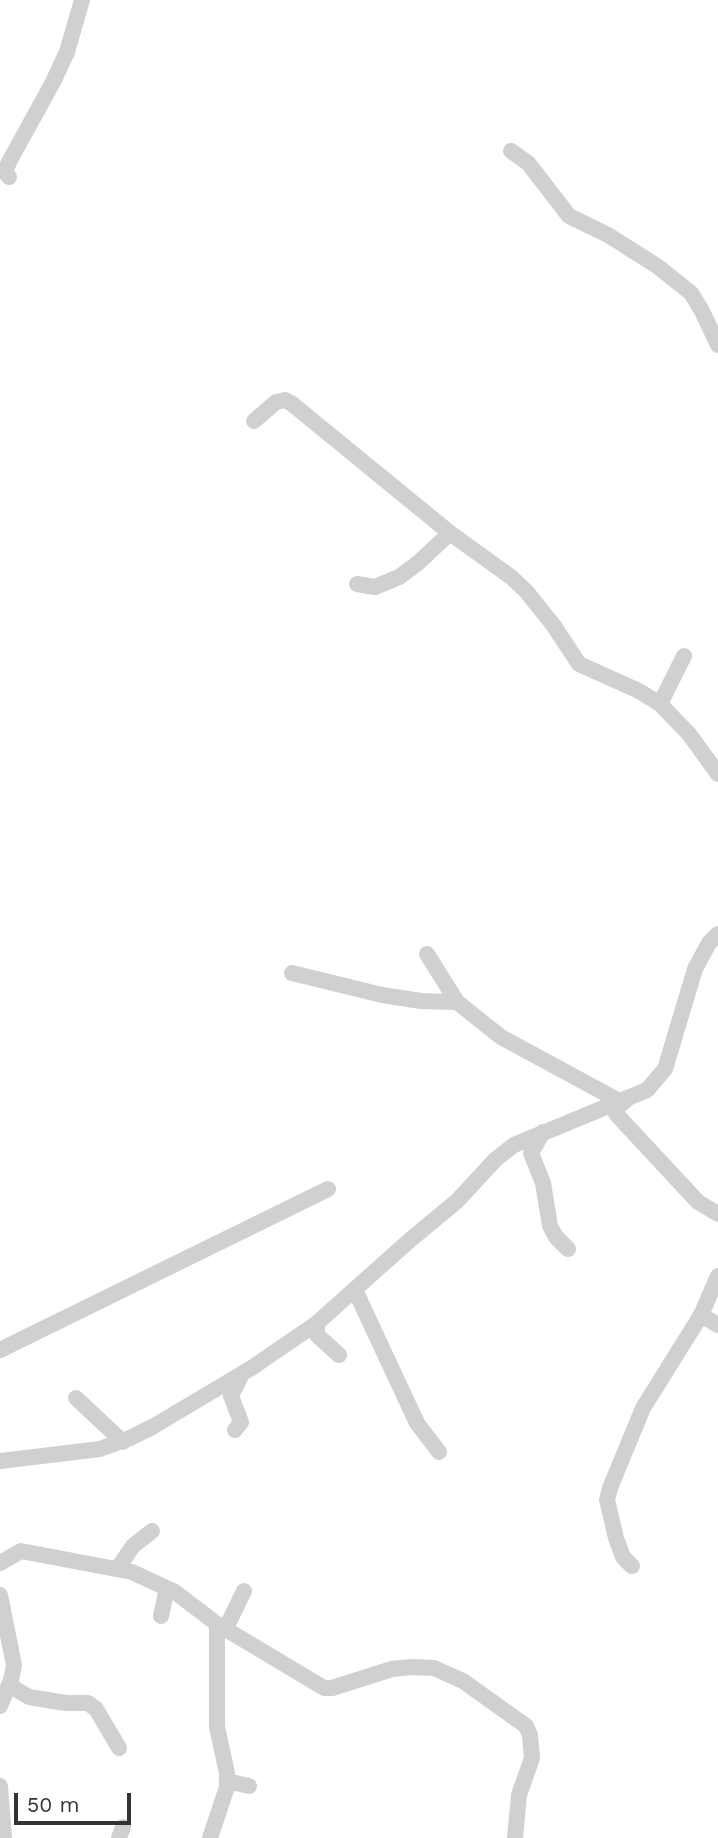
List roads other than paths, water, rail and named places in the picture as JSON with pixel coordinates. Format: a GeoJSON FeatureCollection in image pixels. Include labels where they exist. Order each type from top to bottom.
{"type":"FeatureCollection","features":[{"type":"Feature","properties":{"kind":"street"},"geometry":{"type":"LineString","coordinates":[[9,177],[5,172],[9,162],[53,82],[82,0]]}},
{"type":"Feature","properties":{"kind":"street"},"geometry":{"type":"LineString","coordinates":[[511,151],[528,163],[569,216],[608,235],[657,266],[691,293],[718,345]]}},
{"type":"Feature","properties":{"kind":"street"},"geometry":{"type":"LineString","coordinates":[[254,421],[276,402],[285,400],[290,403],[450,533],[511,577],[554,626],[579,664],[639,691],[660,704],[689,734],[718,774]]}},
{"type":"Feature","properties":{"kind":"street"},"geometry":{"type":"LineString","coordinates":[[357,584],[375,587],[399,577],[450,533]]}},
{"type":"Feature","properties":{"kind":"street"},"geometry":{"type":"LineString","coordinates":[[660,704],[684,656]]}},
{"type":"Feature","properties":{"kind":"street"},"geometry":{"type":"LineString","coordinates":[[0,1461],[100,1449],[123,1442],[242,1374],[317,1323],[457,1201],[496,1159],[514,1145],[647,1090],[665,1069],[695,969],[709,943],[718,934]]}},
{"type":"Feature","properties":{"kind":"street"},"geometry":{"type":"LineString","coordinates":[[427,954],[457,1002],[502,1037],[624,1100]]}},
{"type":"Feature","properties":{"kind":"street"},"geometry":{"type":"LineString","coordinates":[[292,973],[382,995],[421,1001],[457,1002]]}},
{"type":"Feature","properties":{"kind":"street"},"geometry":{"type":"LineString","coordinates":[[624,1100],[614,1110],[618,1116],[698,1202],[718,1214]]}},
{"type":"Feature","properties":{"kind":"street"},"geometry":{"type":"LineString","coordinates":[[543,1132],[531,1153],[543,1183],[550,1226],[568,1250]]}},
{"type":"Feature","properties":{"kind":"street"},"geometry":{"type":"LineString","coordinates":[[0,1350],[328,1189]]}},
{"type":"Feature","properties":{"kind":"street"},"geometry":{"type":"LineString","coordinates":[[632,1566],[623,1557],[616,1538],[607,1500],[610,1488],[642,1408],[701,1315],[718,1276]]}},
{"type":"Feature","properties":{"kind":"street"},"geometry":{"type":"LineString","coordinates":[[355,1290],[417,1423],[439,1452]]}},
{"type":"Feature","properties":{"kind":"street"},"geometry":{"type":"LineString","coordinates":[[701,1315],[718,1325]]}},
{"type":"Feature","properties":{"kind":"street"},"geometry":{"type":"LineString","coordinates":[[317,1323],[317,1335],[339,1355]]}},
{"type":"Feature","properties":{"kind":"street"},"geometry":{"type":"LineString","coordinates":[[235,1430],[241,1422],[231,1396],[242,1374]]}},
{"type":"Feature","properties":{"kind":"street"},"geometry":{"type":"LineString","coordinates":[[76,1398],[123,1442]]}},
{"type":"Feature","properties":{"kind":"street"},"geometry":{"type":"LineString","coordinates":[[117,1569],[132,1546],[152,1531]]}},
{"type":"Feature","properties":{"kind":"street"},"geometry":{"type":"LineString","coordinates":[[0,1563],[20,1551],[132,1572],[187,1600],[221,1627],[324,1688],[402,1668],[423,1667],[445,1672],[463,1681],[526,1726],[533,1752],[519,1795],[515,1838]]}},
{"type":"Feature","properties":{"kind":"street"},"geometry":{"type":"LineString","coordinates":[[161,1616],[167,1588]]}},
{"type":"Feature","properties":{"kind":"street"},"geometry":{"type":"LineString","coordinates":[[210,1838],[227,1787],[218,1727],[221,1627],[244,1591]]}},
{"type":"Feature","properties":{"kind":"street"},"geometry":{"type":"LineString","coordinates":[[0,1595],[14,1665],[0,1706]]}},
{"type":"Feature","properties":{"kind":"street"},"geometry":{"type":"LineString","coordinates":[[9,1685],[29,1697],[66,1703],[88,1703],[96,1709],[118,1748]]}},
{"type":"Feature","properties":{"kind":"street"},"geometry":{"type":"LineString","coordinates":[[227,1782],[249,1786]]}},
{"type":"Feature","properties":{"kind":"street"},"geometry":{"type":"LineString","coordinates":[[0,1786],[4,1838]]}}]}
